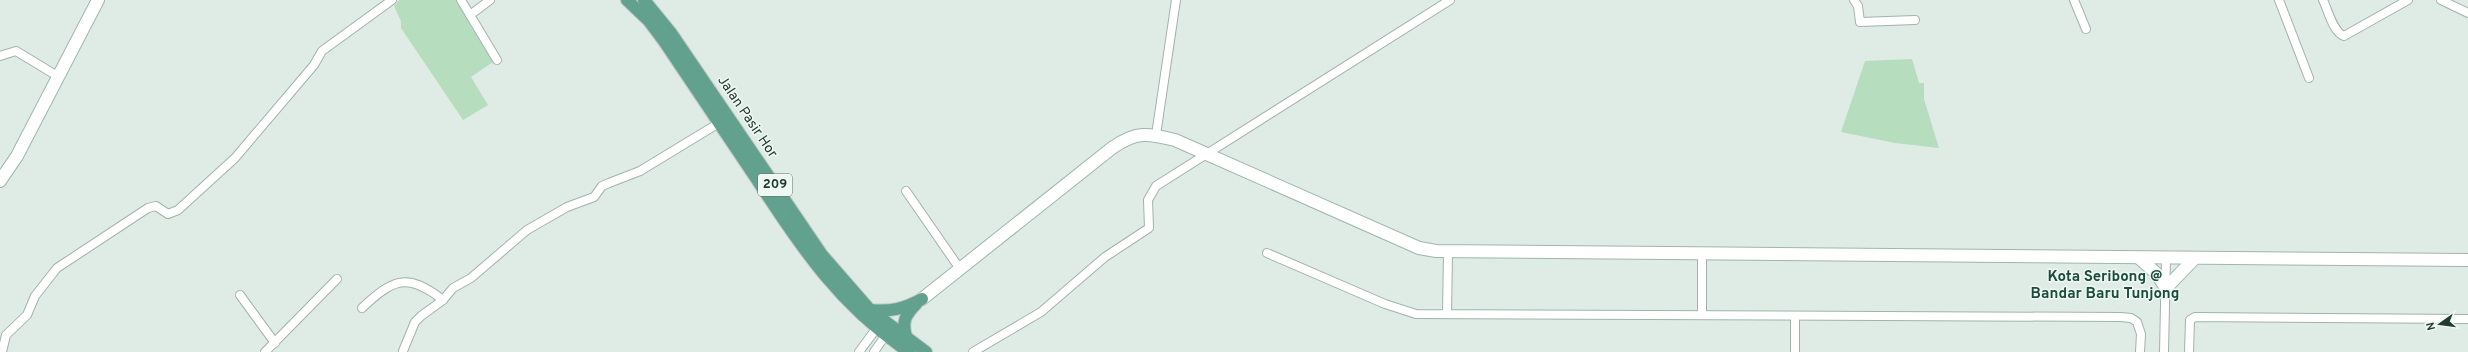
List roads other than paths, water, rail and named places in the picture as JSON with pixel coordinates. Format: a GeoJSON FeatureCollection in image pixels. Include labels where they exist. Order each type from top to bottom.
{"type":"FeatureCollection","features":[{"type":"Feature","properties":{"kind":"main road","name":"Jalan Pasir Hor"},"geometry":{"type":"LineString","coordinates":[[627,0],[649,21],[813,262],[840,294],[881,332],[909,352]]}},
{"type":"Feature","properties":{"kind":"main road","name":"Jalan Pasir Hor"},"geometry":{"type":"LineString","coordinates":[[644,0],[671,33],[822,255],[870,310],[926,352]]}},
{"type":"Feature","properties":{"kind":"main road"},"geometry":{"type":"LineString","coordinates":[[870,310],[895,310],[922,299]]}},
{"type":"Feature","properties":{"kind":"main road"},"geometry":{"type":"LineString","coordinates":[[907,339],[904,329],[904,319],[922,299]]}},
{"type":"Feature","properties":{"kind":"street"},"geometry":{"type":"LineString","coordinates":[[0,181],[18,156],[98,0]]}},
{"type":"Feature","properties":{"kind":"street"},"geometry":{"type":"LineString","coordinates":[[2,352],[6,335],[27,315],[35,296],[57,268],[148,208],[156,206],[168,214],[178,210],[235,158],[314,65],[322,51],[392,0]]}},
{"type":"Feature","properties":{"kind":"street"},"geometry":{"type":"LineString","coordinates":[[461,0],[497,60]]}},
{"type":"Feature","properties":{"kind":"street"},"geometry":{"type":"LineString","coordinates":[[470,15],[490,0]]}},
{"type":"Feature","properties":{"kind":"street"},"geometry":{"type":"LineString","coordinates":[[1156,135],[1176,0]]}},
{"type":"Feature","properties":{"kind":"street"},"geometry":{"type":"LineString","coordinates":[[973,352],[1041,312],[1105,257],[1149,228],[1148,200],[1156,186],[1450,0]]}},
{"type":"Feature","properties":{"kind":"street"},"geometry":{"type":"LineString","coordinates":[[1854,0],[1858,6],[1860,22],[1915,20]]}},
{"type":"Feature","properties":{"kind":"street"},"geometry":{"type":"LineString","coordinates":[[2074,0],[2086,29]]}},
{"type":"Feature","properties":{"kind":"street"},"geometry":{"type":"LineString","coordinates":[[2279,0],[2309,78]]}},
{"type":"Feature","properties":{"kind":"street"},"geometry":{"type":"LineString","coordinates":[[2323,0],[2339,33],[2344,36],[2408,0]]}},
{"type":"Feature","properties":{"kind":"street"},"geometry":{"type":"LineString","coordinates":[[2441,0],[2456,3],[2468,13]]}},
{"type":"Feature","properties":{"kind":"street"},"geometry":{"type":"LineString","coordinates":[[0,56],[16,51],[59,77]]}},
{"type":"Feature","properties":{"kind":"street"},"geometry":{"type":"LineString","coordinates":[[403,351],[415,322],[443,300],[453,288],[470,278],[527,230],[567,207],[594,197],[602,186],[645,169],[719,123]]}},
{"type":"Feature","properties":{"kind":"street"},"geometry":{"type":"LineString","coordinates":[[922,299],[1117,144],[1131,136],[1143,134],[1156,135],[1208,154],[1419,248],[1448,252],[2468,260]]}},
{"type":"Feature","properties":{"kind":"street"},"geometry":{"type":"LineString","coordinates":[[906,191],[960,269]]}},
{"type":"Feature","properties":{"kind":"street"},"geometry":{"type":"LineString","coordinates":[[1447,314],[1448,252]]}},
{"type":"Feature","properties":{"kind":"street"},"geometry":{"type":"LineString","coordinates":[[1267,253],[1385,304],[1416,314],[2132,318],[2137,322],[2140,328],[2140,352]]}},
{"type":"Feature","properties":{"kind":"street"},"geometry":{"type":"LineString","coordinates":[[1702,254],[1702,315]]}},
{"type":"Feature","properties":{"kind":"street"},"geometry":{"type":"LineString","coordinates":[[2139,258],[2156,273],[2166,288]]}},
{"type":"Feature","properties":{"kind":"street"},"geometry":{"type":"LineString","coordinates":[[2164,352],[2166,258]]}},
{"type":"Feature","properties":{"kind":"street"},"geometry":{"type":"LineString","coordinates":[[2166,288],[2195,258]]}},
{"type":"Feature","properties":{"kind":"street"},"geometry":{"type":"LineString","coordinates":[[265,352],[337,279]]}},
{"type":"Feature","properties":{"kind":"street"},"geometry":{"type":"LineString","coordinates":[[362,308],[384,288],[400,283],[416,283],[443,300]]}},
{"type":"Feature","properties":{"kind":"street"},"geometry":{"type":"LineString","coordinates":[[240,295],[275,343]]}},
{"type":"Feature","properties":{"kind":"street"},"geometry":{"type":"LineString","coordinates":[[1795,316],[1795,352]]}},
{"type":"Feature","properties":{"kind":"street"},"geometry":{"type":"LineString","coordinates":[[2189,352],[2190,320],[2195,317],[2468,319]]}},
{"type":"Feature","properties":{"kind":"street"},"geometry":{"type":"LineString","coordinates":[[859,352],[881,332]]}},
{"type":"Feature","properties":{"kind":"street"},"geometry":{"type":"LineString","coordinates":[[874,352],[881,332]]}},
{"type":"Feature","properties":{"kind":"district","name":"Kota Seribong @ Bandar Baru Tunjong"},"geometry":{"type":"Point","coordinates":[2105,286]}}]}
